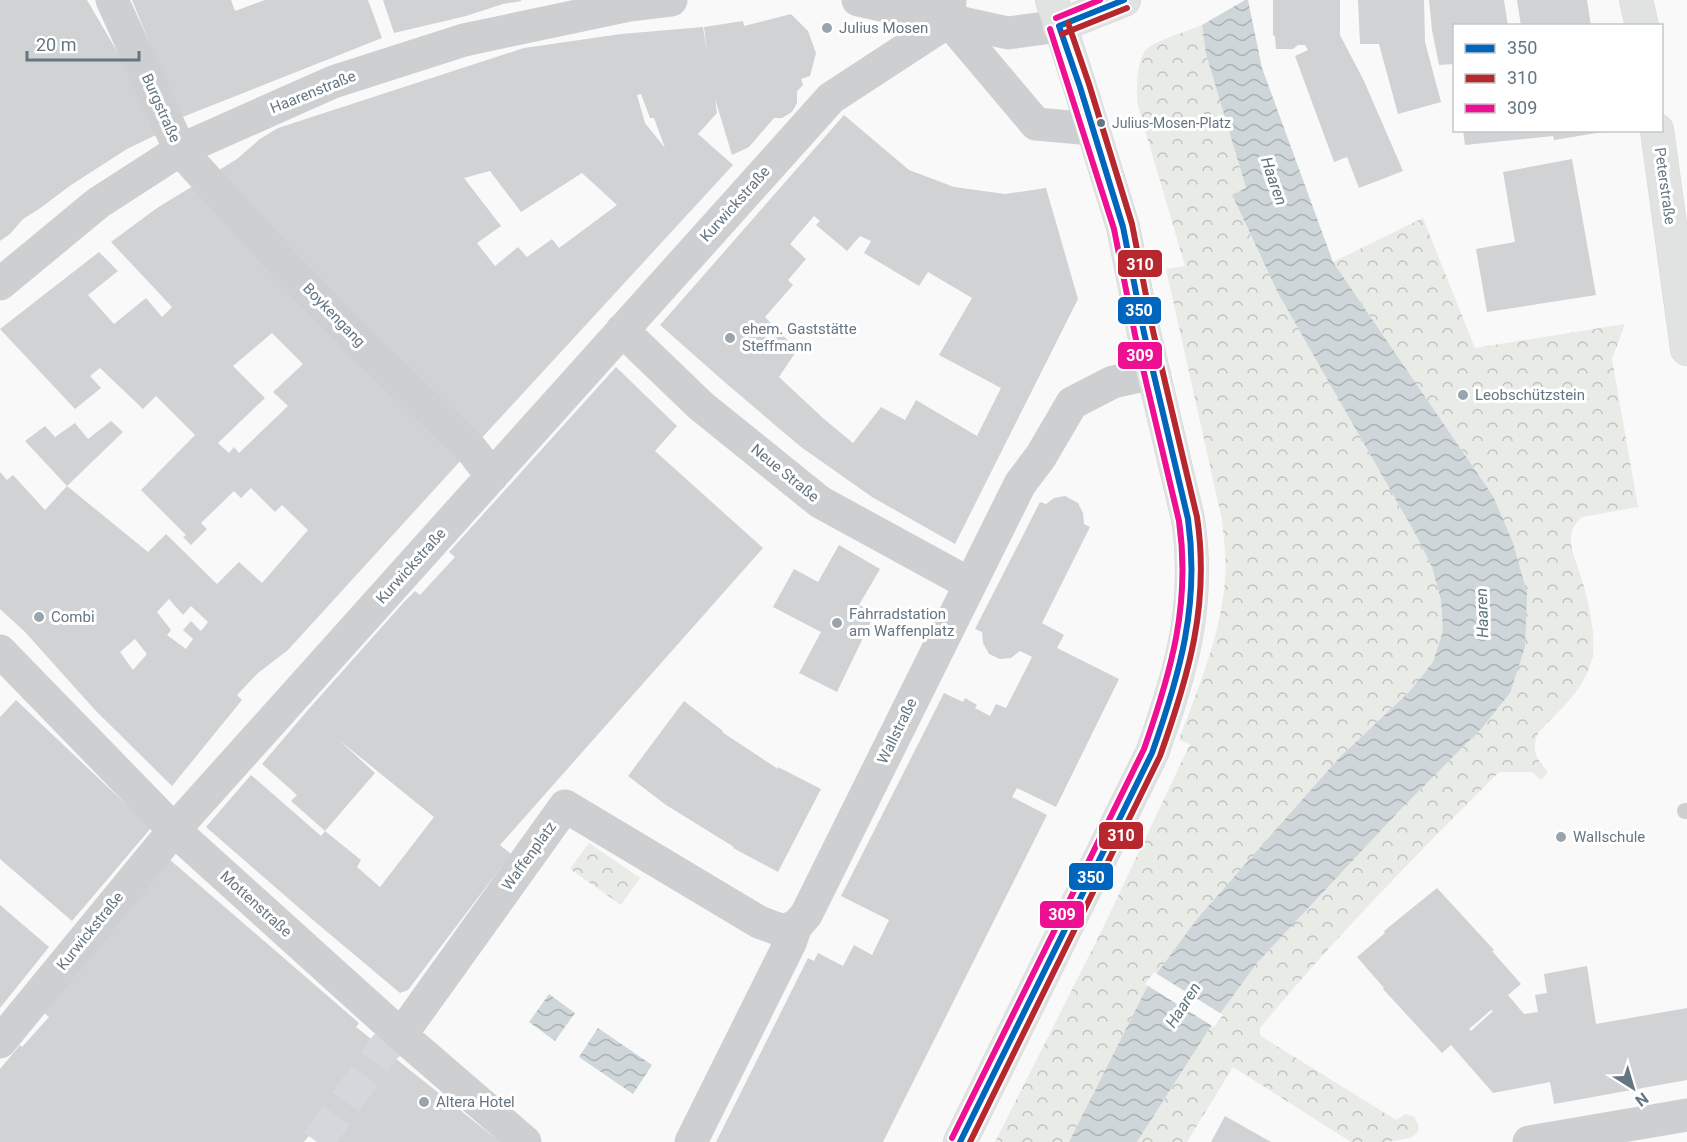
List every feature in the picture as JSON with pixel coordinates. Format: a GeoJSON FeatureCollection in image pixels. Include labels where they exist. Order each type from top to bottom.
{"type":"FeatureCollection","features":[{"type":"Feature","properties":{"kind":"main road"},"geometry":{"type":"LineString","coordinates":[[960,1142],[1152,753],[1173,694],[1190,612],[1193,580],[1192,547],[1123,227],[1055,13],[1124,0]]}},
{"type":"Feature","properties":{"kind":"main road"},"geometry":{"type":"LineString","coordinates":[[1636,0],[1642,24]]}},
{"type":"Feature","properties":{"kind":"main road","name":"Peterstraße"},"geometry":{"type":"LineString","coordinates":[[1657,132],[1687,349]]}},
{"type":"Feature","properties":{"kind":"street","name":"Burgstraße"},"geometry":{"type":"LineString","coordinates":[[112,0],[180,150]]}},
{"type":"Feature","properties":{"kind":"street","name":"Haarenstraße"},"geometry":{"type":"LineString","coordinates":[[0,284],[98,203],[180,150],[333,82],[464,40],[628,5],[671,0]]}},
{"type":"Feature","properties":{"kind":"street"},"geometry":{"type":"LineString","coordinates":[[858,0],[950,10],[1008,33],[1055,13]]}},
{"type":"Feature","properties":{"kind":"street"},"geometry":{"type":"LineString","coordinates":[[950,10],[1036,124],[1092,129]]}},
{"type":"Feature","properties":{"kind":"street","name":"Kurwickstraße"},"geometry":{"type":"LineString","coordinates":[[0,1042],[174,830],[831,98],[950,10]]}},
{"type":"Feature","properties":{"kind":"street","name":"Boykengang"},"geometry":{"type":"LineString","coordinates":[[180,150],[284,264],[357,340],[471,449],[492,476]]}},
{"type":"Feature","properties":{"kind":"street","name":"Neue Straße"},"geometry":{"type":"LineString","coordinates":[[622,330],[701,406],[820,502],[970,584]]}},
{"type":"Feature","properties":{"kind":"street","name":"Wallstraße"},"geometry":{"type":"LineString","coordinates":[[691,1142],[790,943],[796,926],[806,915],[1020,484],[1041,456],[1072,403],[1113,382],[1154,373]]}},
{"type":"Feature","properties":{"kind":"street","name":"Mottenstraße"},"geometry":{"type":"LineString","coordinates":[[0,651],[174,830],[400,1035],[525,1142]]}},
{"type":"Feature","properties":{"kind":"street","name":"Waffenplatz"},"geometry":{"type":"LineString","coordinates":[[400,1035],[565,806],[759,922],[783,931],[796,926]]}},
{"type":"Feature","properties":{"kind":"street"},"geometry":{"type":"LineString","coordinates":[[1529,1142],[1687,1115]]}},
{"type":"Feature","properties":{"kind":"green space"},"geometry":{"type":"Polygon","coordinates":[[[1202,25],[1206,54],[1246,189],[1232,196],[1278,293],[1432,567],[1441,600],[1443,631],[1433,662],[1410,691],[1339,758],[1147,987],[1069,1142],[995,1142],[1101,932],[1190,744],[1179,740],[1208,661],[1223,601],[1226,565],[1222,520],[1166,269],[1185,266],[1138,106],[1137,92],[1139,66],[1149,47],[1202,25]]]}},
{"type":"Feature","properties":{"kind":"green space"},"geometry":{"type":"Polygon","coordinates":[[[1423,218],[1475,348],[1625,324],[1612,359],[1638,507],[1582,517],[1574,526],[1571,537],[1591,618],[1592,659],[1577,690],[1538,733],[1535,745],[1536,754],[1548,772],[1541,780],[1532,772],[1499,772],[1346,929],[1260,1028],[1260,1035],[1264,1038],[1396,1120],[1406,1114],[1414,1117],[1419,1126],[1417,1133],[1410,1138],[1388,1142],[1351,1142],[1233,1067],[1187,1142],[1137,1142],[1209,1029],[1257,963],[1399,811],[1482,728],[1510,693],[1493,496],[1333,262],[1423,218]]]}},
{"type":"Feature","properties":{"kind":"green space"},"geometry":{"type":"Polygon","coordinates":[[[589,843],[640,878],[621,905],[570,869],[589,843]]]}},
{"type":"Feature","properties":{"kind":"water","name":"Haaren"},"geometry":{"type":"Polygon","coordinates":[[[1248,0],[1262,68],[1333,262],[1493,496],[1513,543],[1527,593],[1525,647],[1510,693],[1482,728],[1399,811],[1257,963],[1209,1029],[1137,1142],[1069,1142],[1147,987],[1197,919],[1339,758],[1410,691],[1433,662],[1443,631],[1441,600],[1432,567],[1278,293],[1232,195],[1246,188],[1206,54],[1202,25],[1248,0]]]}},
{"type":"Feature","properties":{"kind":"water"},"geometry":{"type":"Polygon","coordinates":[[[549,994],[575,1013],[555,1041],[529,1022],[549,994]]]}},
{"type":"Feature","properties":{"kind":"water"},"geometry":{"type":"Polygon","coordinates":[[[598,1028],[652,1065],[633,1094],[579,1057],[598,1028]]]}},
{"type":"Feature","properties":{"kind":"pier"},"geometry":{"type":"Polygon","coordinates":[[[1154,972],[1223,1015],[1214,1027],[1145,984],[1154,972]]]}},
{"type":"Feature","properties":{"kind":"building"},"geometry":{"type":"Polygon","coordinates":[[[0,0],[87,0],[121,58],[156,135],[127,149],[71,185],[23,219],[10,234],[0,241],[0,0]]]}},
{"type":"Feature","properties":{"kind":"building"},"geometry":{"type":"Polygon","coordinates":[[[132,0],[231,0],[235,11],[265,0],[368,0],[382,38],[180,118],[132,0]]]}},
{"type":"Feature","properties":{"kind":"building"},"geometry":{"type":"Polygon","coordinates":[[[383,0],[521,0],[521,1],[394,33],[383,0]]]}},
{"type":"Feature","properties":{"kind":"building"},"geometry":{"type":"Polygon","coordinates":[[[1273,0],[1340,0],[1340,35],[1364,81],[1403,171],[1359,188],[1347,157],[1334,162],[1295,56],[1308,50],[1305,45],[1298,45],[1293,49],[1276,49],[1273,35],[1273,0]]]}},
{"type":"Feature","properties":{"kind":"building"},"geometry":{"type":"Polygon","coordinates":[[[1358,0],[1424,0],[1425,42],[1441,102],[1398,114],[1379,44],[1360,44],[1358,0]]]}},
{"type":"Feature","properties":{"kind":"building"},"geometry":{"type":"Polygon","coordinates":[[[1429,0],[1504,0],[1508,24],[1453,24],[1453,64],[1439,65],[1429,0]]]}},
{"type":"Feature","properties":{"kind":"building"},"geometry":{"type":"Polygon","coordinates":[[[1517,0],[1587,0],[1591,24],[1521,24],[1517,0]]]}},
{"type":"Feature","properties":{"kind":"building"},"geometry":{"type":"Polygon","coordinates":[[[791,14],[808,31],[816,53],[810,76],[801,79],[803,85],[797,91],[797,103],[792,112],[782,118],[774,118],[749,147],[732,155],[715,99],[717,113],[698,134],[733,165],[478,442],[395,359],[370,330],[352,344],[463,458],[288,650],[258,673],[237,695],[242,700],[172,786],[95,710],[25,632],[0,609],[0,472],[7,480],[13,475],[45,510],[67,486],[148,552],[166,534],[217,584],[239,562],[262,583],[308,530],[282,505],[275,512],[251,488],[241,498],[234,491],[201,523],[207,529],[191,545],[183,537],[186,535],[141,490],[195,435],[156,396],[143,409],[100,368],[90,376],[101,388],[75,409],[0,329],[99,252],[118,271],[88,295],[114,324],[146,298],[162,317],[172,307],[111,242],[157,208],[237,159],[260,139],[278,128],[524,48],[621,34],[703,27],[707,53],[704,27],[743,21],[744,26],[791,14]],[[641,94],[637,95],[645,123],[665,148],[654,118],[650,118],[641,94]],[[490,171],[464,178],[501,226],[477,243],[495,266],[518,247],[527,257],[552,239],[559,248],[617,205],[582,173],[521,212],[490,171]],[[272,333],[233,366],[265,398],[218,443],[229,453],[234,447],[239,453],[288,406],[273,392],[303,364],[272,333]],[[169,599],[157,612],[171,630],[167,635],[186,649],[193,639],[183,630],[191,621],[201,631],[208,622],[191,606],[183,615],[169,599]],[[135,639],[120,652],[133,670],[147,654],[135,639]]]}},
{"type":"Feature","properties":{"kind":"building"},"geometry":{"type":"Polygon","coordinates":[[[844,115],[909,170],[954,187],[1005,194],[1046,188],[1078,299],[955,544],[872,497],[801,447],[660,325],[844,115]],[[814,216],[790,244],[806,259],[788,280],[793,285],[765,317],[797,350],[779,377],[853,443],[881,407],[905,420],[916,400],[977,436],[1001,388],[939,355],[972,298],[928,272],[919,286],[864,253],[871,241],[860,236],[847,251],[816,225],[820,221],[814,216]]]}},
{"type":"Feature","properties":{"kind":"building"},"geometry":{"type":"Polygon","coordinates":[[[1463,132],[1603,132],[1554,140],[1553,136],[1465,145],[1463,132]]]}},
{"type":"Feature","properties":{"kind":"building"},"geometry":{"type":"Polygon","coordinates":[[[1572,159],[1596,295],[1487,312],[1476,249],[1515,242],[1503,172],[1572,159]]]}},
{"type":"Feature","properties":{"kind":"building"},"geometry":{"type":"Polygon","coordinates":[[[616,367],[677,426],[655,451],[763,548],[500,845],[511,854],[408,990],[400,993],[206,827],[251,775],[321,836],[325,831],[291,801],[297,795],[262,764],[404,602],[415,591],[420,595],[455,557],[449,552],[616,367]],[[339,740],[375,773],[325,831],[361,860],[357,867],[380,887],[434,817],[339,740]]]}},
{"type":"Feature","properties":{"kind":"building"},"geometry":{"type":"Polygon","coordinates":[[[111,421],[123,432],[67,486],[25,441],[45,426],[55,437],[75,423],[88,439],[111,421]]]}},
{"type":"Feature","properties":{"kind":"building"},"geometry":{"type":"Polygon","coordinates":[[[1065,496],[1078,503],[1083,513],[1084,524],[1090,527],[1042,623],[1064,635],[1057,648],[1119,679],[1056,807],[1017,788],[1012,797],[1047,815],[883,1142],[716,1142],[808,958],[814,961],[818,953],[843,966],[854,945],[872,955],[889,920],[841,896],[944,693],[963,702],[965,698],[977,705],[975,708],[990,716],[996,704],[1006,708],[1032,657],[1020,651],[1011,658],[1000,659],[989,654],[983,643],[982,632],[975,629],[1040,502],[1046,504],[1054,498],[1065,496]]]}},
{"type":"Feature","properties":{"kind":"building","name":"Fahrradstation am Waffenplatz"},"geometry":{"type":"Polygon","coordinates":[[[839,545],[880,569],[859,605],[875,613],[837,692],[799,673],[821,632],[773,607],[794,569],[818,582],[839,545]]]}},
{"type":"Feature","properties":{"kind":"building"},"geometry":{"type":"Polygon","coordinates":[[[16,700],[151,828],[72,921],[0,859],[0,717],[16,700]]]}},
{"type":"Feature","properties":{"kind":"building"},"geometry":{"type":"Polygon","coordinates":[[[684,701],[722,732],[778,769],[778,767],[821,789],[778,872],[733,848],[666,805],[628,776],[684,701]]]}},
{"type":"Feature","properties":{"kind":"building"},"geometry":{"type":"Polygon","coordinates":[[[169,859],[359,1023],[356,1027],[500,1142],[325,1142],[312,1132],[304,1142],[0,1142],[0,1069],[20,1045],[22,1047],[49,1017],[41,1010],[169,859]]]}},
{"type":"Feature","properties":{"kind":"building"},"geometry":{"type":"Polygon","coordinates":[[[1437,888],[1494,950],[1492,951],[1521,984],[1508,995],[1524,1014],[1538,1012],[1535,995],[1547,993],[1544,974],[1587,966],[1596,1024],[1687,1008],[1687,1080],[1554,1104],[1550,1082],[1493,1093],[1451,1045],[1442,1053],[1357,957],[1385,933],[1384,931],[1437,888]],[[1491,1010],[1469,1029],[1471,1031],[1493,1011],[1491,1010]]]}},
{"type":"Feature","properties":{"kind":"building"},"geometry":{"type":"Polygon","coordinates":[[[0,905],[49,947],[0,1008],[0,905]]]}},
{"type":"Feature","properties":{"kind":"building"},"geometry":{"type":"Polygon","coordinates":[[[1225,1116],[1271,1142],[1211,1142],[1225,1116]]]}},
{"type":"Feature","properties":{"kind":"tunnel"},"geometry":{"type":"LineString","coordinates":[[317,1142],[386,1046],[401,1035]]}},
{"type":"Feature","properties":{"kind":"transit line","name":"309"},"geometry":{"type":"LineString","coordinates":[[1056,18],[1100,0]]}},
{"type":"Feature","properties":{"kind":"transit line","name":"350"},"geometry":{"type":"LineString","coordinates":[[1059,26],[1124,0]]}},
{"type":"Feature","properties":{"kind":"transit line","name":"310"},"geometry":{"type":"LineString","coordinates":[[1062,34],[1127,8]]}},
{"type":"Feature","properties":{"kind":"transit line","name":"310"},"geometry":{"type":"LineString","coordinates":[[970,1142],[1160,756],[1188,667],[1199,609],[1201,579],[1197,517],[1153,331],[1132,224],[1068,23]]}},
{"type":"Feature","properties":{"kind":"transit line","name":"350"},"geometry":{"type":"LineString","coordinates":[[960,1142],[1152,753],[1179,667],[1189,610],[1191,550],[1188,519],[1144,333],[1123,227],[1059,26]]}},
{"type":"Feature","properties":{"kind":"transit line","name":"309"},"geometry":{"type":"LineString","coordinates":[[952,1138],[1144,749],[1163,693],[1180,609],[1182,551],[1179,521],[1135,335],[1114,229],[1050,29]]}},
{"type":"Feature","properties":{"kind":"place","name":"Julius Mosen"},"geometry":{"type":"Point","coordinates":[827,28]}},
{"type":"Feature","properties":{"kind":"place","name":"Julius-Mosen-Platz"},"geometry":{"type":"Point","coordinates":[1101,123]}},
{"type":"Feature","properties":{"kind":"place","name":"ehem. Gaststätte Steffmann"},"geometry":{"type":"Point","coordinates":[730,338]}},
{"type":"Feature","properties":{"kind":"place","name":"Leobschützstein"},"geometry":{"type":"Point","coordinates":[1463,395]}},
{"type":"Feature","properties":{"kind":"place","name":"Combi"},"geometry":{"type":"Point","coordinates":[39,617]}},
{"type":"Feature","properties":{"kind":"place","name":"Fahrradstation am Waffenplatz"},"geometry":{"type":"Point","coordinates":[837,623]}},
{"type":"Feature","properties":{"kind":"place","name":"Wallschule"},"geometry":{"type":"Point","coordinates":[1561,837]}},
{"type":"Feature","properties":{"kind":"place","name":"Altera Hotel"},"geometry":{"type":"Point","coordinates":[424,1102]}}]}
